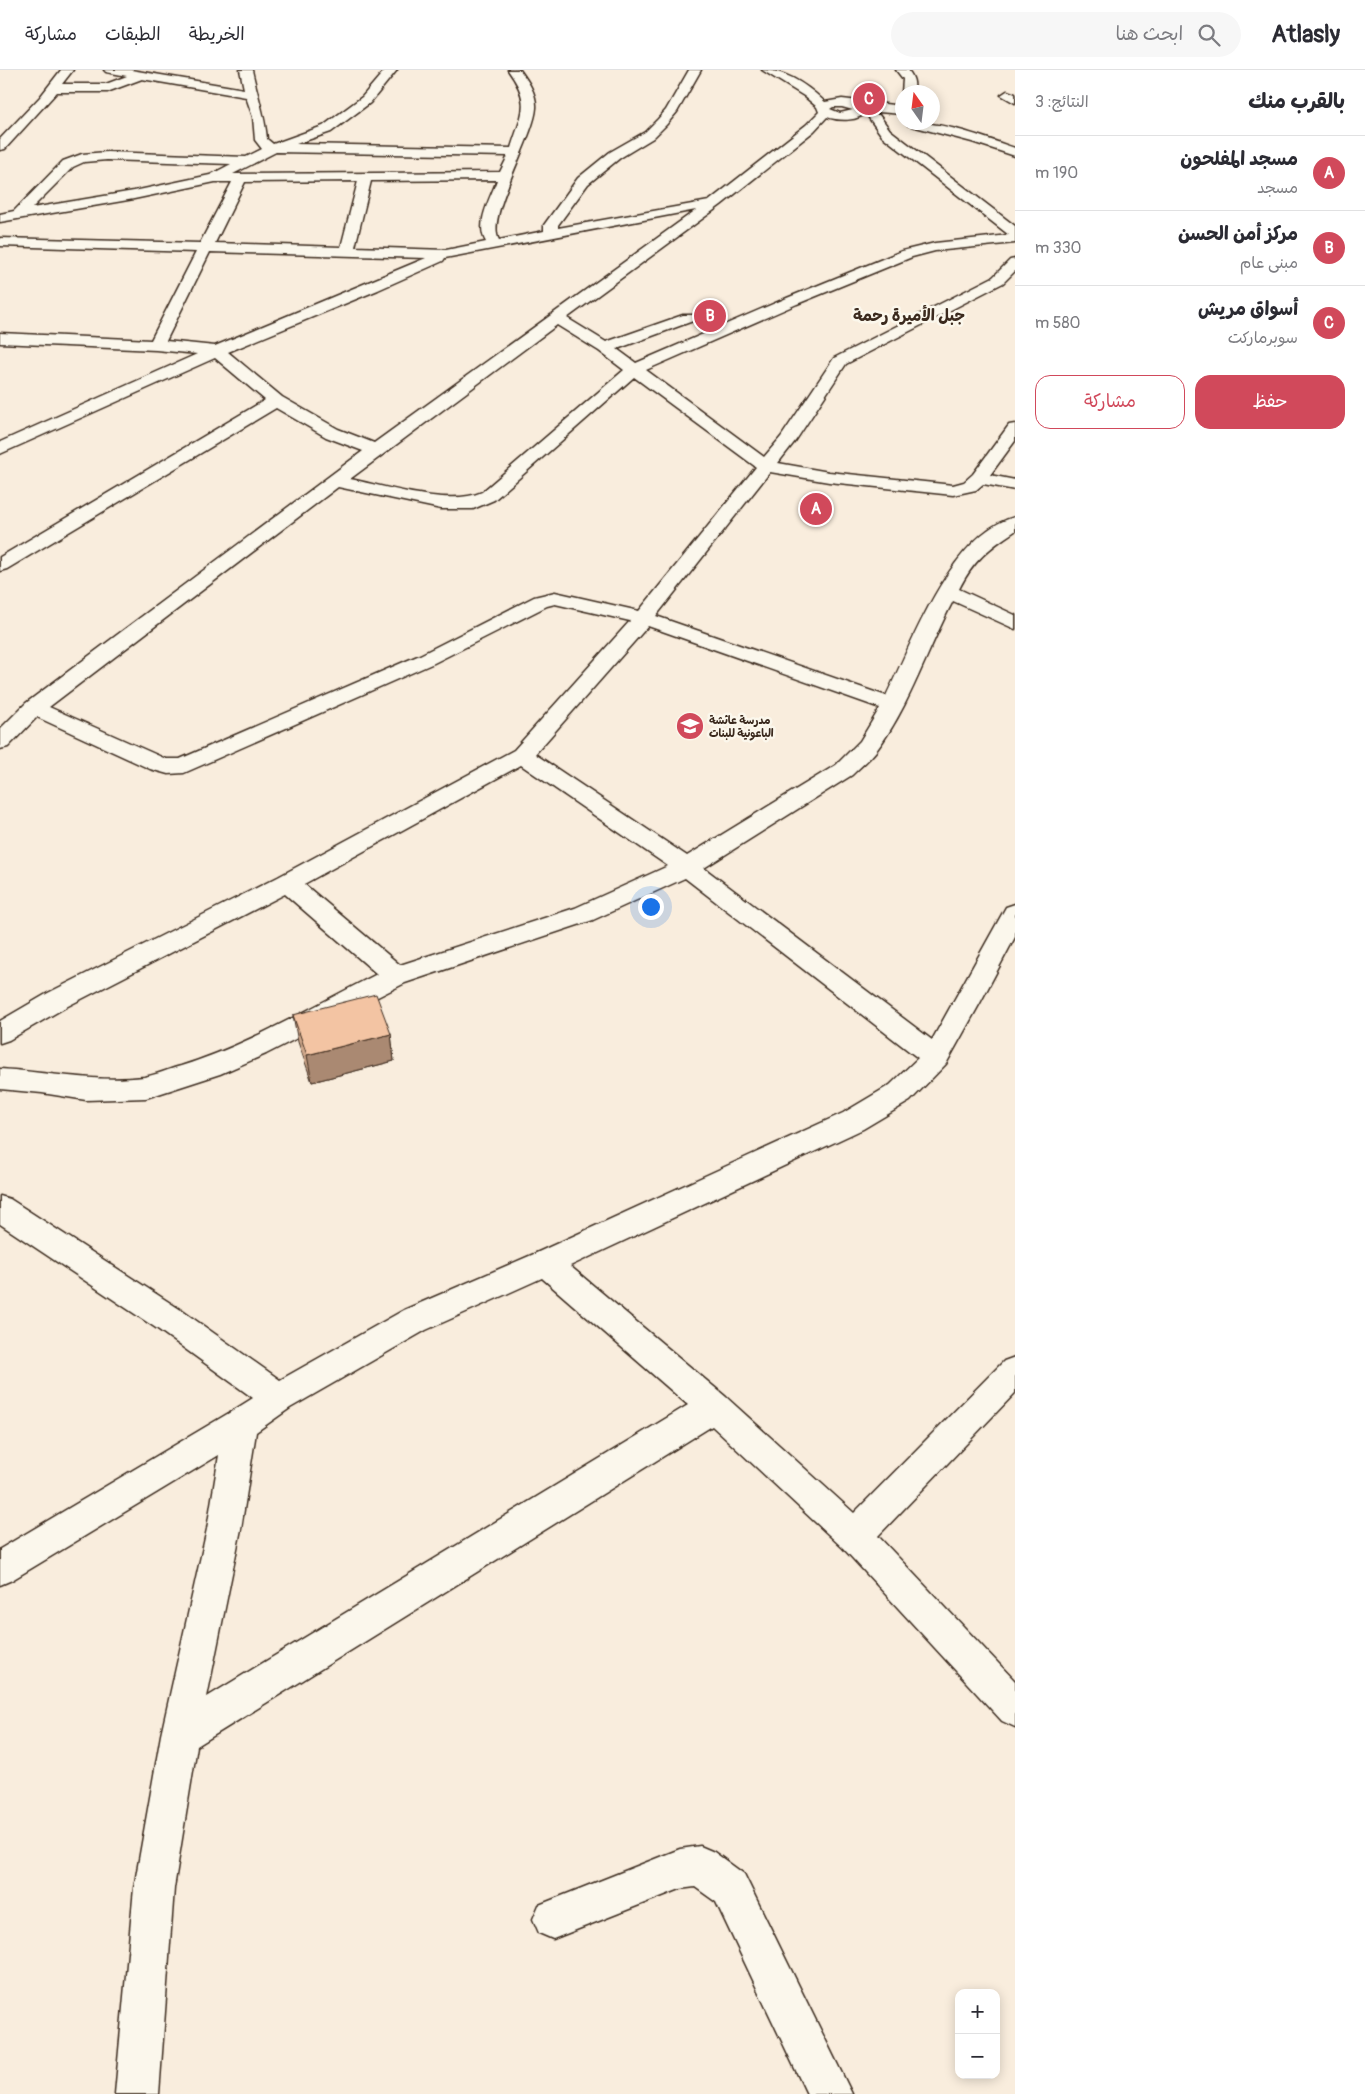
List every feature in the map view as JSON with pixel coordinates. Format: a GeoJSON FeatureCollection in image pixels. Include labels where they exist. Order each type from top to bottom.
{"type":"FeatureCollection","features":[{"type":"Feature","properties":{"kind":"street"},"geometry":{"type":"LineString","coordinates":[[0,146],[26,121],[67,70]]}},
{"type":"Feature","properties":{"kind":"street"},"geometry":{"type":"LineString","coordinates":[[110,70],[251,94]]}},
{"type":"Feature","properties":{"kind":"street"},"geometry":{"type":"LineString","coordinates":[[246,70],[251,94],[258,112],[261,140],[266,146],[274,148],[516,152]]}},
{"type":"Feature","properties":{"kind":"street"},"geometry":{"type":"LineString","coordinates":[[214,178],[274,148],[311,136],[339,122],[366,100],[391,70]]}},
{"type":"Feature","properties":{"kind":"street"},"geometry":{"type":"LineString","coordinates":[[496,245],[489,235],[488,226],[505,176],[516,152],[530,108],[525,84],[514,70]]}},
{"type":"Feature","properties":{"kind":"street"},"geometry":{"type":"LineString","coordinates":[[555,234],[551,230],[551,225],[575,190],[616,156],[649,135],[671,112],[696,70]]}},
{"type":"Feature","properties":{"kind":"street"},"geometry":{"type":"LineString","coordinates":[[768,70],[808,94],[824,109],[895,115]]}},
{"type":"Feature","properties":{"kind":"street"},"geometry":{"type":"LineString","coordinates":[[902,70],[909,79],[909,85]]}},
{"type":"Feature","properties":{"kind":"street"},"geometry":{"type":"LineString","coordinates":[[53,88],[107,88],[140,75]]}},
{"type":"Feature","properties":{"kind":"street"},"geometry":{"type":"LineString","coordinates":[[808,94],[836,103],[850,112],[875,118],[895,117]]}},
{"type":"Feature","properties":{"kind":"street"},"geometry":{"type":"LineString","coordinates":[[0,742],[34,708],[376,450],[716,202],[810,128],[824,109],[836,103]]}},
{"type":"Feature","properties":{"kind":"street"},"geometry":{"type":"LineString","coordinates":[[810,128],[850,112]]}},
{"type":"Feature","properties":{"kind":"street"},"geometry":{"type":"LineString","coordinates":[[875,118],[886,133],[1015,233]]}},
{"type":"Feature","properties":{"kind":"street"},"geometry":{"type":"LineString","coordinates":[[940,122],[976,138],[1015,152]]}},
{"type":"Feature","properties":{"kind":"street"},"geometry":{"type":"LineString","coordinates":[[940,129],[976,138]]}},
{"type":"Feature","properties":{"kind":"street"},"geometry":{"type":"LineString","coordinates":[[18,215],[68,164],[82,158],[106,156],[246,161]]}},
{"type":"Feature","properties":{"kind":"street"},"geometry":{"type":"LineString","coordinates":[[0,218],[125,197],[214,178],[364,179],[505,176]]}},
{"type":"Feature","properties":{"kind":"street"},"geometry":{"type":"LineString","coordinates":[[156,345],[240,179]]}},
{"type":"Feature","properties":{"kind":"street"},"geometry":{"type":"LineString","coordinates":[[347,252],[364,179]]}},
{"type":"Feature","properties":{"kind":"street"},"geometry":{"type":"LineString","coordinates":[[3,241],[446,254],[716,202]]}},
{"type":"Feature","properties":{"kind":"street"},"geometry":{"type":"LineString","coordinates":[[335,481],[441,502],[460,504],[482,500],[633,370],[792,301],[907,254],[935,247],[1015,239]]}},
{"type":"Feature","properties":{"kind":"street"},"geometry":{"type":"LineString","coordinates":[[0,449],[217,351],[373,287],[446,254]]}},
{"type":"Feature","properties":{"kind":"street"},"geometry":{"type":"LineString","coordinates":[[0,1033],[57,1000],[287,883],[522,755],[644,618],[786,440],[840,361],[998,280],[1015,263]]}},
{"type":"Feature","properties":{"kind":"street"},"geometry":{"type":"LineString","coordinates":[[605,348],[688,318]]}},
{"type":"Feature","properties":{"kind":"street"},"geometry":{"type":"LineString","coordinates":[[558,319],[605,348],[765,466],[829,477],[943,489],[965,488],[979,478],[1015,429]]}},
{"type":"Feature","properties":{"kind":"street"},"geometry":{"type":"LineString","coordinates":[[0,338],[156,345],[217,351],[276,401],[332,433],[376,450]]}},
{"type":"Feature","properties":{"kind":"street"},"geometry":{"type":"LineString","coordinates":[[0,566],[276,401]]}},
{"type":"Feature","properties":{"kind":"street"},"geometry":{"type":"LineString","coordinates":[[979,478],[1015,485]]}},
{"type":"Feature","properties":{"kind":"street"},"geometry":{"type":"LineString","coordinates":[[0,1079],[42,1082],[86,1089],[146,1087],[210,1067],[256,1047],[396,976],[584,914],[687,867],[844,770],[870,744],[891,705],[923,636],[959,570],[983,544],[1015,523]]}},
{"type":"Feature","properties":{"kind":"street"},"geometry":{"type":"LineString","coordinates":[[948,591],[1015,622]]}},
{"type":"Feature","properties":{"kind":"street"},"geometry":{"type":"LineString","coordinates":[[34,708],[158,764],[175,768],[193,763],[427,659],[548,599],[562,598],[644,618],[891,705]]}},
{"type":"Feature","properties":{"kind":"street"},"geometry":{"type":"LineString","coordinates":[[522,755],[687,867],[936,1057]]}},
{"type":"Feature","properties":{"kind":"street"},"geometry":{"type":"LineString","coordinates":[[287,883],[396,976]]}},
{"type":"Feature","properties":{"kind":"street"},"geometry":{"type":"LineString","coordinates":[[0,1568],[241,1424],[278,1398],[415,1320],[545,1263],[853,1120],[900,1093],[936,1057],[968,1003],[1015,913]]}},
{"type":"Feature","properties":{"kind":"street"},"geometry":{"type":"LineString","coordinates":[[0,1012],[57,1000]]}},
{"type":"Feature","properties":{"kind":"street"},"geometry":{"type":"LineString","coordinates":[[0,1208],[186,1330],[278,1398]]}},
{"type":"Feature","properties":{"kind":"street"},"geometry":{"type":"LineString","coordinates":[[545,1263],[714,1407],[855,1536],[1015,1708]]}},
{"type":"Feature","properties":{"kind":"street"},"geometry":{"type":"LineString","coordinates":[[855,1536],[1015,1371]]}},
{"type":"Feature","properties":{"kind":"street"},"geometry":{"type":"LineString","coordinates":[[180,1735],[714,1407]]}},
{"type":"Feature","properties":{"kind":"street"},"geometry":{"type":"LineString","coordinates":[[137,2094],[154,1888],[180,1735],[224,1529],[241,1424]]}},
{"type":"Feature","properties":{"kind":"street"},"geometry":{"type":"LineString","coordinates":[[553,1919],[680,1869],[700,1866],[730,1888],[830,2094]]}},
{"type":"Feature","properties":{"kind":"building"},"geometry":{"type":"Polygon","coordinates":[[[376,994],[391,1034],[307,1055],[293,1015],[376,994]]]}},
{"type":"Feature","properties":{"kind":"place","name":"أسواق مريش"},"geometry":{"type":"Point","coordinates":[869,99]}},
{"type":"Feature","properties":{"kind":"place","name":"مركز أمن الحسن"},"geometry":{"type":"Point","coordinates":[710,316]}},
{"type":"Feature","properties":{"kind":"place","name":"مسجد المفلحون"},"geometry":{"type":"Point","coordinates":[816,509]}},
{"type":"Feature","properties":{"kind":"place","name":"مدرسة عائشة الباعونية للبنات"},"geometry":{"type":"Point","coordinates":[690,726]}},
{"type":"Feature","properties":{"kind":"district","name":"جبل الأميرة رحمة"},"geometry":{"type":"Point","coordinates":[909,315]}}]}
